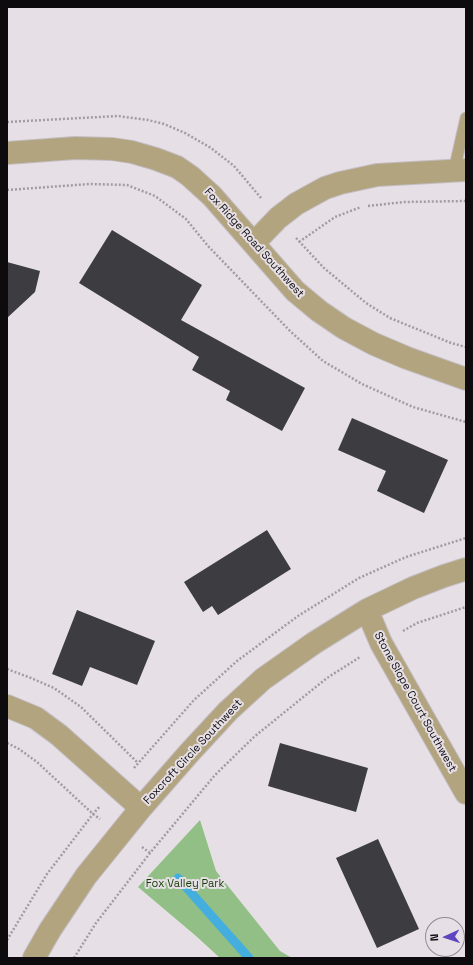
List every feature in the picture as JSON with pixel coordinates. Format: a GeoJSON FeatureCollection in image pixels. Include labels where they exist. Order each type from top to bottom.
{"type":"FeatureCollection","features":[{"type":"Feature","properties":{"kind":"street","name":"Fox Ridge Road Southwest"},"geometry":{"type":"LineString","coordinates":[[7,153],[76,148],[112,149],[156,158],[177,167],[190,176],[212,196],[295,291],[319,311],[344,328],[374,344],[407,358],[466,379]]}},
{"type":"Feature","properties":{"kind":"street"},"geometry":{"type":"LineString","coordinates":[[254,243],[278,218],[296,204],[325,188],[340,183],[377,176],[460,171]]}},
{"type":"Feature","properties":{"kind":"street","name":"Foxcroft Circle Southwest"},"geometry":{"type":"LineString","coordinates":[[34,958],[50,930],[86,876],[141,808],[228,711],[263,679],[314,643],[367,610],[413,588],[466,569]]}},
{"type":"Feature","properties":{"kind":"street","name":"Stone Slope Court Southwest"},"geometry":{"type":"LineString","coordinates":[[367,610],[381,643],[466,794]]}},
{"type":"Feature","properties":{"kind":"street"},"geometry":{"type":"LineString","coordinates":[[7,706],[36,718],[59,735],[141,808]]}},
{"type":"Feature","properties":{"kind":"lane"},"geometry":{"type":"LineString","coordinates":[[460,171],[466,118]]}},
{"type":"Feature","properties":{"kind":"path"},"geometry":{"type":"LineString","coordinates":[[7,190],[90,184],[127,185],[155,196],[186,219],[208,246],[290,331],[323,361],[362,384],[414,407],[466,422]]}},
{"type":"Feature","properties":{"kind":"path"},"geometry":{"type":"LineString","coordinates":[[466,201],[404,202],[363,206],[335,217],[299,242],[324,268],[366,303],[390,318],[451,343],[466,347]]}},
{"type":"Feature","properties":{"kind":"path"},"geometry":{"type":"LineString","coordinates":[[74,958],[96,923],[150,853],[215,775],[255,736],[327,678],[381,643],[417,623],[466,607]]}},
{"type":"Feature","properties":{"kind":"path"},"geometry":{"type":"LineString","coordinates":[[7,669],[54,688],[81,707],[138,763]]}},
{"type":"Feature","properties":{"kind":"path"},"geometry":{"type":"LineString","coordinates":[[7,743],[19,748],[37,762],[92,814],[47,874],[7,940]]}},
{"type":"Feature","properties":{"kind":"green space","name":"Fox Valley Park"},"geometry":{"type":"Polygon","coordinates":[[[200,820],[216,871],[280,951],[292,958],[220,958],[138,887],[200,820]]]}},
{"type":"Feature","properties":{"kind":"building"},"geometry":{"type":"Polygon","coordinates":[[[112,230],[202,285],[181,320],[305,388],[282,431],[226,400],[230,391],[192,370],[199,357],[79,283],[112,230]]]}},
{"type":"Feature","properties":{"kind":"building"},"geometry":{"type":"Polygon","coordinates":[[[7,262],[40,271],[35,292],[7,318],[7,262]]]}},
{"type":"Feature","properties":{"kind":"building"},"geometry":{"type":"Polygon","coordinates":[[[352,418],[448,460],[424,513],[377,491],[386,471],[338,450],[352,418]]]}},
{"type":"Feature","properties":{"kind":"building"},"geometry":{"type":"Polygon","coordinates":[[[267,530],[291,569],[218,615],[212,606],[203,612],[184,582],[267,530]]]}},
{"type":"Feature","properties":{"kind":"building"},"geometry":{"type":"Polygon","coordinates":[[[77,610],[155,641],[137,685],[90,667],[82,686],[52,674],[77,610]]]}},
{"type":"Feature","properties":{"kind":"building"},"geometry":{"type":"Polygon","coordinates":[[[280,743],[368,768],[356,812],[268,786],[280,743]]]}},
{"type":"Feature","properties":{"kind":"building"},"geometry":{"type":"Polygon","coordinates":[[[378,839],[419,929],[377,948],[336,858],[378,839]]]}},
{"type":"Feature","properties":{"kind":"waterway"},"geometry":{"type":"LineString","coordinates":[[178,878],[249,958]]}}]}
